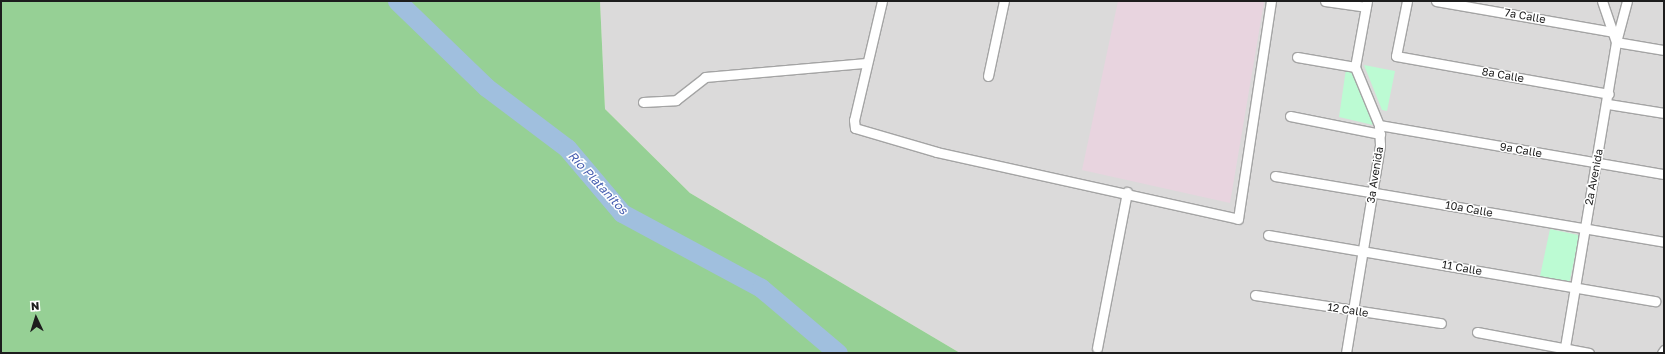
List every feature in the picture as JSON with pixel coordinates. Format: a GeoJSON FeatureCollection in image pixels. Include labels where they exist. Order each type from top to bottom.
{"type":"FeatureCollection","features":[{"type":"Feature","properties":{"kind":"street"},"geometry":{"type":"LineString","coordinates":[[882,1],[866,63],[854,120],[856,128],[937,152],[1128,192],[1238,219],[1271,1]]}},
{"type":"Feature","properties":{"kind":"street"},"geometry":{"type":"LineString","coordinates":[[988,76],[1004,1]]}},
{"type":"Feature","properties":{"kind":"street"},"geometry":{"type":"LineString","coordinates":[[1325,1],[1366,4],[1355,67],[1379,129]]}},
{"type":"Feature","properties":{"kind":"street","name":"8a Calle"},"geometry":{"type":"LineString","coordinates":[[1407,1],[1396,56],[1609,94]]}},
{"type":"Feature","properties":{"kind":"street","name":"7a Calle"},"geometry":{"type":"LineString","coordinates":[[1436,1],[1614,32]]}},
{"type":"Feature","properties":{"kind":"street","name":"2a Avenida"},"geometry":{"type":"LineString","coordinates":[[1564,351],[1584,229],[1608,104],[1616,42],[1627,1]]}},
{"type":"Feature","properties":{"kind":"street"},"geometry":{"type":"LineString","coordinates":[[1606,3],[1616,42],[1664,50]]}},
{"type":"Feature","properties":{"kind":"street"},"geometry":{"type":"LineString","coordinates":[[1297,57],[1355,67]]}},
{"type":"Feature","properties":{"kind":"street"},"geometry":{"type":"LineString","coordinates":[[643,102],[676,100],[705,77],[866,63]]}},
{"type":"Feature","properties":{"kind":"street"},"geometry":{"type":"LineString","coordinates":[[1608,104],[1664,113]]}},
{"type":"Feature","properties":{"kind":"street","name":"9a Calle"},"geometry":{"type":"LineString","coordinates":[[1290,116],[1664,174]]}},
{"type":"Feature","properties":{"kind":"street","name":"3a Avenida"},"geometry":{"type":"LineString","coordinates":[[1346,353],[1354,311],[1372,192],[1379,129]]}},
{"type":"Feature","properties":{"kind":"street","name":"10a Calle"},"geometry":{"type":"LineString","coordinates":[[1275,176],[1664,242]]}},
{"type":"Feature","properties":{"kind":"street"},"geometry":{"type":"LineString","coordinates":[[1097,348],[1128,192]]}},
{"type":"Feature","properties":{"kind":"street","name":"11 Calle"},"geometry":{"type":"LineString","coordinates":[[1268,234],[1655,301]]}},
{"type":"Feature","properties":{"kind":"street","name":"12 Calle"},"geometry":{"type":"LineString","coordinates":[[1255,295],[1440,323]]}},
{"type":"Feature","properties":{"kind":"street"},"geometry":{"type":"LineString","coordinates":[[1477,332],[1564,351],[1589,353]]}},
{"type":"Feature","properties":{"kind":"shaded area"},"geometry":{"type":"Polygon","coordinates":[[[600,1],[1664,1],[1664,353],[960,353],[690,193],[605,109],[600,1]]]}},
{"type":"Feature","properties":{"kind":"shaded area"},"geometry":{"type":"Polygon","coordinates":[[[1118,1],[1264,2],[1230,203],[1082,170],[1118,1]]]}},
{"type":"Feature","properties":{"kind":"green space"},"geometry":{"type":"Polygon","coordinates":[[[1,1],[600,1],[605,109],[690,193],[960,353],[1,353],[1,1]]]}},
{"type":"Feature","properties":{"kind":"green space"},"geometry":{"type":"Polygon","coordinates":[[[1364,65],[1395,71],[1387,111],[1382,110],[1364,65]]]}},
{"type":"Feature","properties":{"kind":"green space"},"geometry":{"type":"Polygon","coordinates":[[[1346,69],[1353,70],[1373,125],[1339,117],[1346,69]]]}},
{"type":"Feature","properties":{"kind":"green space"},"geometry":{"type":"Polygon","coordinates":[[[1550,229],[1579,235],[1569,283],[1540,277],[1550,229]]]}},
{"type":"Feature","properties":{"kind":"waterway","name":"Río Platanitos"},"geometry":{"type":"LineString","coordinates":[[397,1],[486,87],[567,148],[622,213],[761,288],[838,353]]}}]}
